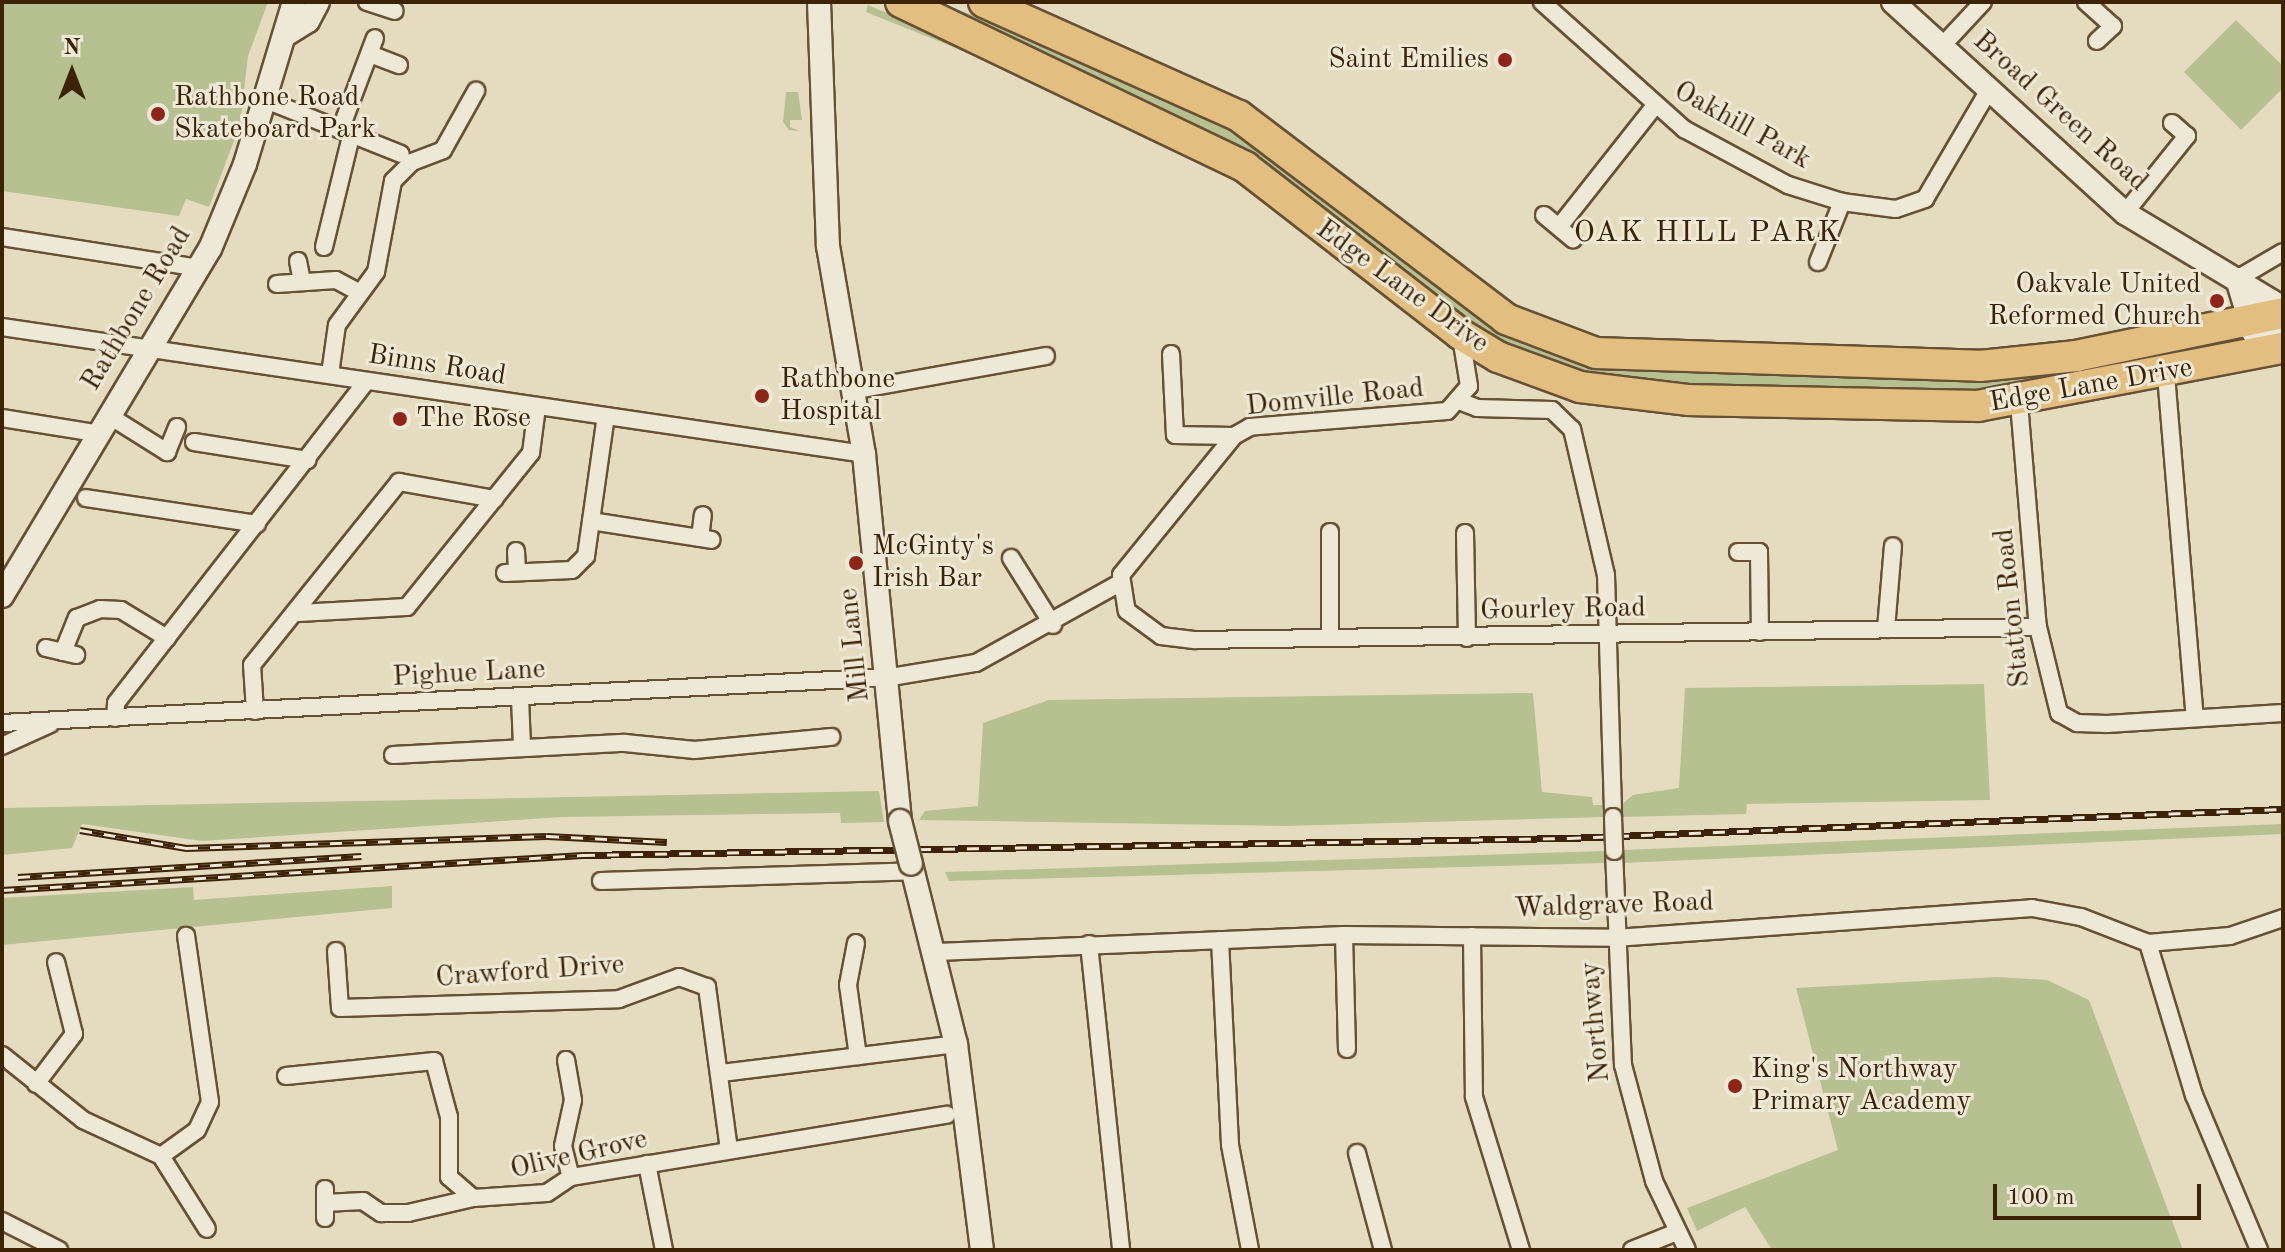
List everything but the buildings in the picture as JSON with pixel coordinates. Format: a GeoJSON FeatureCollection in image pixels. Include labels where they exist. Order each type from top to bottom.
{"type":"FeatureCollection","features":[{"type":"Feature","properties":{"kind":"highway","name":"Edge Lane Drive"},"geometry":{"type":"LineString","coordinates":[[901,2],[1245,167],[1460,334],[1557,381],[1646,398],[2019,403],[2166,375],[2283,348]]}},
{"type":"Feature","properties":{"kind":"highway","name":"Edge Lane Drive"},"geometry":{"type":"LineString","coordinates":[[984,2],[1239,116],[1506,319],[1584,350],[1649,359],[1980,366],[2076,356],[2245,321],[2283,310]]}},
{"type":"Feature","properties":{"kind":"main road","name":"Rathbone Road"},"geometry":{"type":"LineString","coordinates":[[2,596],[102,424],[199,268],[266,100],[294,2]]}},
{"type":"Feature","properties":{"kind":"main road"},"geometry":{"type":"LineString","coordinates":[[284,36],[308,21],[318,2]]}},
{"type":"Feature","properties":{"kind":"main road","name":"Broad Green Road"},"geometry":{"type":"LineString","coordinates":[[1893,2],[2125,213],[2283,310]]}},
{"type":"Feature","properties":{"kind":"main road","name":"Mill Lane"},"geometry":{"type":"LineString","coordinates":[[820,10],[827,237],[864,454],[891,677],[900,821],[937,952],[956,1044],[982,1250]]}},
{"type":"Feature","properties":{"kind":"main road"},"geometry":{"type":"LineString","coordinates":[[2237,279],[2245,321],[2261,336],[2283,337]]}},
{"type":"Feature","properties":{"kind":"street"},"geometry":{"type":"LineString","coordinates":[[367,2],[395,11]]}},
{"type":"Feature","properties":{"kind":"street","name":"Oakhill Park"},"geometry":{"type":"LineString","coordinates":[[1542,2],[1653,108],[1788,185],[1842,202],[1896,209],[1925,199],[1989,90]]}},
{"type":"Feature","properties":{"kind":"street"},"geometry":{"type":"LineString","coordinates":[[1942,46],[1983,2]]}},
{"type":"Feature","properties":{"kind":"street"},"geometry":{"type":"LineString","coordinates":[[2086,2],[2113,26],[2097,41]]}},
{"type":"Feature","properties":{"kind":"street"},"geometry":{"type":"LineString","coordinates":[[324,247],[346,130],[372,46],[399,65]]}},
{"type":"Feature","properties":{"kind":"street"},"geometry":{"type":"LineString","coordinates":[[330,374],[337,325],[357,291],[376,272],[393,181],[451,141],[476,91]]}},
{"type":"Feature","properties":{"kind":"street"},"geometry":{"type":"LineString","coordinates":[[266,100],[401,154]]}},
{"type":"Feature","properties":{"kind":"street"},"geometry":{"type":"LineString","coordinates":[[1559,227],[1653,108]]}},
{"type":"Feature","properties":{"kind":"street"},"geometry":{"type":"LineString","coordinates":[[2125,213],[2187,136],[2172,123]]}},
{"type":"Feature","properties":{"kind":"street"},"geometry":{"type":"LineString","coordinates":[[1818,262],[1842,202]]}},
{"type":"Feature","properties":{"kind":"street"},"geometry":{"type":"LineString","coordinates":[[1544,215],[1573,239]]}},
{"type":"Feature","properties":{"kind":"street"},"geometry":{"type":"LineString","coordinates":[[2,237],[199,268]]}},
{"type":"Feature","properties":{"kind":"street"},"geometry":{"type":"LineString","coordinates":[[2237,279],[2283,252]]}},
{"type":"Feature","properties":{"kind":"street"},"geometry":{"type":"LineString","coordinates":[[298,261],[302,281]]}},
{"type":"Feature","properties":{"kind":"street"},"geometry":{"type":"LineString","coordinates":[[277,284],[336,280],[357,291]]}},
{"type":"Feature","properties":{"kind":"street","name":"Binns Road"},"geometry":{"type":"LineString","coordinates":[[2,327],[330,374],[365,383],[864,454]]}},
{"type":"Feature","properties":{"kind":"street","name":"Domville Road"},"geometry":{"type":"LineString","coordinates":[[1118,584],[1234,436],[1250,427],[1440,413],[1459,401],[1470,378],[1460,334]]}},
{"type":"Feature","properties":{"kind":"street"},"geometry":{"type":"LineString","coordinates":[[1171,354],[1175,435],[1234,436]]}},
{"type":"Feature","properties":{"kind":"street"},"geometry":{"type":"LineString","coordinates":[[851,391],[1046,356]]}},
{"type":"Feature","properties":{"kind":"street"},"geometry":{"type":"LineString","coordinates":[[2166,375],[2195,718]]}},
{"type":"Feature","properties":{"kind":"street"},"geometry":{"type":"LineString","coordinates":[[115,718],[116,703],[365,383]]}},
{"type":"Feature","properties":{"kind":"street","name":"Northway"},"geometry":{"type":"LineString","coordinates":[[1459,401],[1477,408],[1540,407],[1567,421],[1603,557],[1608,635],[1615,938],[1623,1065],[1654,1181],[1687,1250]]}},
{"type":"Feature","properties":{"kind":"street","name":"Statton Road"},"geometry":{"type":"LineString","coordinates":[[2019,403],[2038,627],[2059,713],[2077,723],[2283,713]]}},
{"type":"Feature","properties":{"kind":"street"},"geometry":{"type":"LineString","coordinates":[[298,613],[407,607],[531,453],[537,407]]}},
{"type":"Feature","properties":{"kind":"street"},"geometry":{"type":"LineString","coordinates":[[516,551],[511,572],[580,564],[591,521],[606,416]]}},
{"type":"Feature","properties":{"kind":"street"},"geometry":{"type":"LineString","coordinates":[[2,418],[102,424],[167,452],[177,427]]}},
{"type":"Feature","properties":{"kind":"street"},"geometry":{"type":"LineString","coordinates":[[194,442],[308,460]]}},
{"type":"Feature","properties":{"kind":"street"},"geometry":{"type":"LineString","coordinates":[[255,711],[252,665],[298,613],[399,482],[494,499]]}},
{"type":"Feature","properties":{"kind":"street"},"geometry":{"type":"LineString","coordinates":[[86,498],[257,524]]}},
{"type":"Feature","properties":{"kind":"street"},"geometry":{"type":"LineString","coordinates":[[591,521],[706,539],[703,515]]}},
{"type":"Feature","properties":{"kind":"street"},"geometry":{"type":"LineString","coordinates":[[1330,532],[1330,636]]}},
{"type":"Feature","properties":{"kind":"street"},"geometry":{"type":"LineString","coordinates":[[1465,533],[1467,638]]}},
{"type":"Feature","properties":{"kind":"street"},"geometry":{"type":"LineString","coordinates":[[1886,629],[1893,546]]}},
{"type":"Feature","properties":{"kind":"street"},"geometry":{"type":"LineString","coordinates":[[1738,552],[1759,552],[1760,632]]}},
{"type":"Feature","properties":{"kind":"street"},"geometry":{"type":"LineString","coordinates":[[1011,558],[1053,625]]}},
{"type":"Feature","properties":{"kind":"street","name":"Gourley Road"},"geometry":{"type":"LineString","coordinates":[[1118,584],[1127,611],[1161,636],[1467,638],[2038,627]]}},
{"type":"Feature","properties":{"kind":"street","name":"Pighue Lane"},"geometry":{"type":"LineString","coordinates":[[2,723],[50,724],[891,677],[976,663],[1053,625],[1100,588],[1118,584]]}},
{"type":"Feature","properties":{"kind":"street"},"geometry":{"type":"LineString","coordinates":[[62,652],[77,618],[100,609],[121,610],[167,638]]}},
{"type":"Feature","properties":{"kind":"street"},"geometry":{"type":"LineString","coordinates":[[520,698],[522,746]]}},
{"type":"Feature","properties":{"kind":"street","name":"Pighue Lane"},"geometry":{"type":"LineString","coordinates":[[2,746],[50,724]]}},
{"type":"Feature","properties":{"kind":"street"},"geometry":{"type":"LineString","coordinates":[[393,755],[522,746],[637,743],[695,750],[820,740]]}},
{"type":"Feature","properties":{"kind":"street"},"geometry":{"type":"LineString","coordinates":[[601,881],[912,868]]}},
{"type":"Feature","properties":{"kind":"street","name":"Waldgrave Road"},"geometry":{"type":"LineString","coordinates":[[937,952],[1344,935],[1615,938],[2032,908],[2081,917],[2148,943],[2230,936],[2283,918]]}},
{"type":"Feature","properties":{"kind":"street"},"geometry":{"type":"LineString","coordinates":[[1344,935],[1347,1049]]}},
{"type":"Feature","properties":{"kind":"street"},"geometry":{"type":"LineString","coordinates":[[161,1156],[197,1130],[210,1102],[186,936]]}},
{"type":"Feature","properties":{"kind":"street"},"geometry":{"type":"LineString","coordinates":[[1472,936],[1474,1097],[1521,1250]]}},
{"type":"Feature","properties":{"kind":"street"},"geometry":{"type":"LineString","coordinates":[[1220,940],[1230,1145],[1250,1250]]}},
{"type":"Feature","properties":{"kind":"street"},"geometry":{"type":"LineString","coordinates":[[856,943],[848,985],[858,1056]]}},
{"type":"Feature","properties":{"kind":"street"},"geometry":{"type":"LineString","coordinates":[[2148,943],[2194,1095],[2259,1250]]}},
{"type":"Feature","properties":{"kind":"street"},"geometry":{"type":"LineString","coordinates":[[1089,944],[1121,1250]]}},
{"type":"Feature","properties":{"kind":"street","name":"Crawford Drive"},"geometry":{"type":"LineString","coordinates":[[336,951],[340,1008],[619,999],[679,977],[707,987],[729,1150]]}},
{"type":"Feature","properties":{"kind":"street"},"geometry":{"type":"LineString","coordinates":[[36,1084],[74,1034],[52,969]]}},
{"type":"Feature","properties":{"kind":"street"},"geometry":{"type":"LineString","coordinates":[[721,1073],[956,1044]]}},
{"type":"Feature","properties":{"kind":"street"},"geometry":{"type":"LineString","coordinates":[[2,1055],[83,1120],[161,1156],[207,1229]]}},
{"type":"Feature","properties":{"kind":"street"},"geometry":{"type":"LineString","coordinates":[[567,1060],[573,1100],[563,1146],[571,1177]]}},
{"type":"Feature","properties":{"kind":"street"},"geometry":{"type":"LineString","coordinates":[[286,1075],[434,1061],[449,1117],[449,1177],[473,1198]]}},
{"type":"Feature","properties":{"kind":"street","name":"Olive Grove"},"geometry":{"type":"LineString","coordinates":[[325,1203],[363,1201],[381,1213],[408,1213],[473,1198],[547,1193],[571,1177],[947,1115]]}},
{"type":"Feature","properties":{"kind":"street"},"geometry":{"type":"LineString","coordinates":[[1357,1153],[1383,1250]]}},
{"type":"Feature","properties":{"kind":"street"},"geometry":{"type":"LineString","coordinates":[[647,1164],[664,1250]]}},
{"type":"Feature","properties":{"kind":"street"},"geometry":{"type":"LineString","coordinates":[[2,1221],[59,1250]]}},
{"type":"Feature","properties":{"kind":"street"},"geometry":{"type":"LineString","coordinates":[[1632,1250],[1677,1232]]}},
{"type":"Feature","properties":{"kind":"green space"},"geometry":{"type":"Polygon","coordinates":[[[2,2],[268,2],[248,56],[240,125],[209,207],[186,199],[179,216],[2,191],[2,2]]]}},
{"type":"Feature","properties":{"kind":"green space"},"geometry":{"type":"Polygon","coordinates":[[[937,2],[1190,95],[1581,358],[2170,350],[2173,360],[1971,397],[1607,383],[1500,348],[1198,125],[937,2]]]}},
{"type":"Feature","properties":{"kind":"green space"},"geometry":{"type":"Polygon","coordinates":[[[868,5],[994,59],[993,63],[866,12],[868,5]]]}},
{"type":"Feature","properties":{"kind":"green space"},"geometry":{"type":"Polygon","coordinates":[[[2236,20],[2283,66],[2283,88],[2241,130],[2184,72],[2236,20]]]}},
{"type":"Feature","properties":{"kind":"green space"},"geometry":{"type":"Polygon","coordinates":[[[786,92],[798,92],[802,120],[790,120],[790,127],[800,131],[789,130],[783,122],[786,92]]]}},
{"type":"Feature","properties":{"kind":"green space"},"geometry":{"type":"Polygon","coordinates":[[[1984,684],[1990,800],[1747,804],[1746,814],[1621,817],[1621,805],[1633,795],[1679,788],[1685,688],[1984,684]]]}},
{"type":"Feature","properties":{"kind":"green space"},"geometry":{"type":"Polygon","coordinates":[[[1533,693],[1542,792],[1592,797],[1593,805],[1605,805],[1605,817],[1285,826],[919,820],[925,811],[978,806],[983,723],[1049,700],[1533,693]]]}},
{"type":"Feature","properties":{"kind":"green space"},"geometry":{"type":"Polygon","coordinates":[[[879,791],[884,822],[841,823],[840,813],[562,817],[202,841],[82,824],[72,848],[2,855],[2,808],[879,791]]]}},
{"type":"Feature","properties":{"kind":"green space"},"geometry":{"type":"Polygon","coordinates":[[[2283,824],[2283,834],[1622,863],[1622,850],[2283,824]]]}},
{"type":"Feature","properties":{"kind":"green space"},"geometry":{"type":"Polygon","coordinates":[[[1606,851],[1605,863],[949,881],[945,872],[1606,851]]]}},
{"type":"Feature","properties":{"kind":"green space"},"geometry":{"type":"Polygon","coordinates":[[[392,886],[392,908],[2,945],[2,898],[193,887],[194,900],[392,886]]]}},
{"type":"Feature","properties":{"kind":"green space"},"geometry":{"type":"Polygon","coordinates":[[[1997,977],[2047,980],[2089,1000],[2183,1250],[1772,1250],[1745,1207],[1697,1231],[1687,1208],[1838,1150],[1796,988],[1997,977]]]}},
{"type":"Feature","properties":{"kind":"railway"},"geometry":{"type":"LineString","coordinates":[[2,890],[583,855],[1569,838],[2283,809]]}},
{"type":"Feature","properties":{"kind":"railway"},"geometry":{"type":"LineString","coordinates":[[80,830],[186,848],[547,836],[667,842]]}},
{"type":"Feature","properties":{"kind":"railway"},"geometry":{"type":"LineString","coordinates":[[18,877],[361,856]]}},
{"type":"Feature","properties":{"kind":"place","name":"Saint Emilies"},"geometry":{"type":"Point","coordinates":[1505,60]}},
{"type":"Feature","properties":{"kind":"place","name":"Rathbone Road Skateboard Park"},"geometry":{"type":"Point","coordinates":[158,114]}},
{"type":"Feature","properties":{"kind":"place","name":"Oakvale United Reformed Church"},"geometry":{"type":"Point","coordinates":[2217,301]}},
{"type":"Feature","properties":{"kind":"place","name":"Rathbone Hospital"},"geometry":{"type":"Point","coordinates":[762,396]}},
{"type":"Feature","properties":{"kind":"place","name":"The Rose"},"geometry":{"type":"Point","coordinates":[400,419]}},
{"type":"Feature","properties":{"kind":"place","name":"McGinty's Irish Bar"},"geometry":{"type":"Point","coordinates":[856,563]}},
{"type":"Feature","properties":{"kind":"place","name":"King's Northway Primary Academy"},"geometry":{"type":"Point","coordinates":[1735,1086]}},
{"type":"Feature","properties":{"kind":"district","name":"OAK HILL PARK"},"geometry":{"type":"Point","coordinates":[1708,233]}}]}
